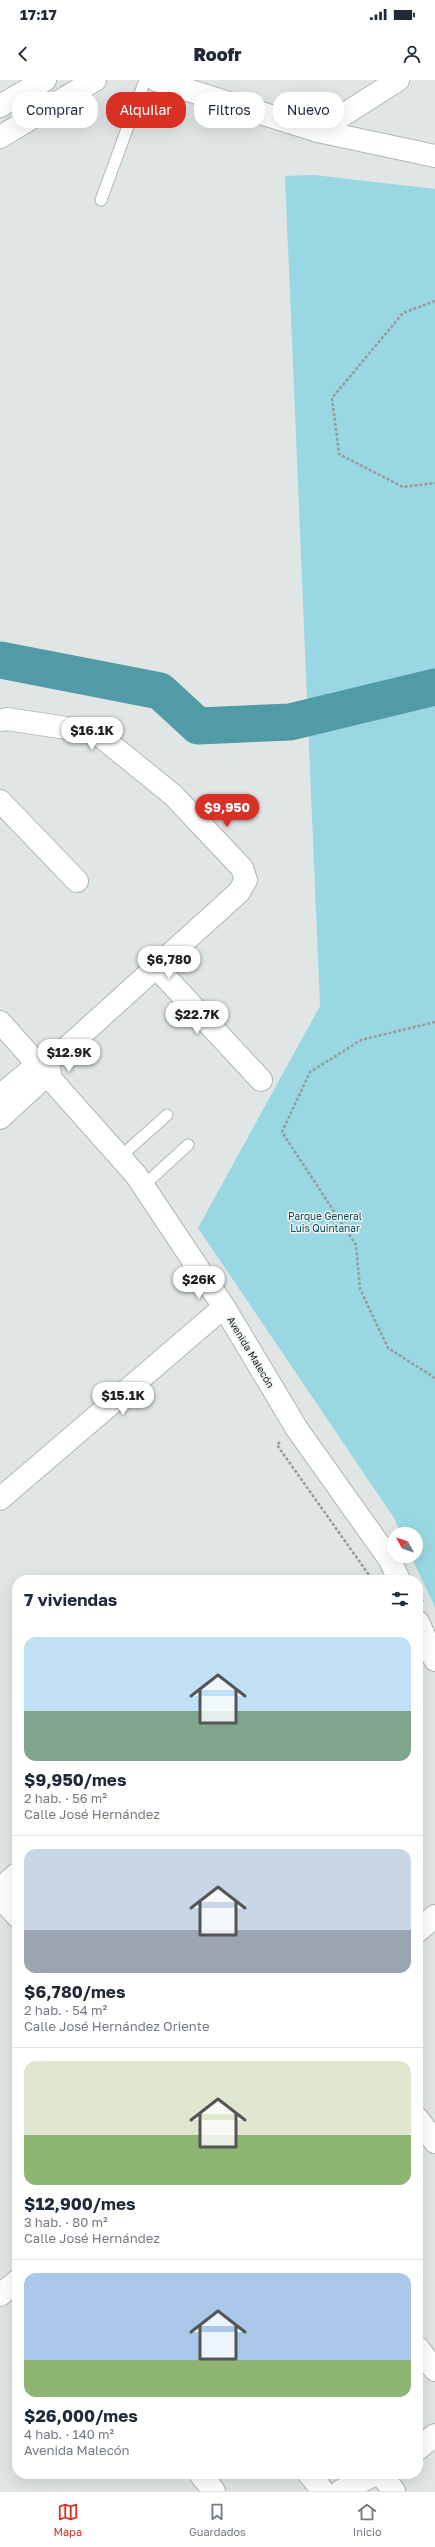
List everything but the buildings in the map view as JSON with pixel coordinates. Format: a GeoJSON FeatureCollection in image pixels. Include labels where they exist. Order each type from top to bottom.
{"type":"FeatureCollection","features":[{"type":"Feature","properties":{"kind":"street"},"geometry":{"type":"LineString","coordinates":[[0,106],[45,80]]}},
{"type":"Feature","properties":{"kind":"street"},"geometry":{"type":"LineString","coordinates":[[0,137],[95,80]]}},
{"type":"Feature","properties":{"kind":"street"},"geometry":{"type":"LineString","coordinates":[[156,80],[318,132],[435,156]]}},
{"type":"Feature","properties":{"kind":"street"},"geometry":{"type":"LineString","coordinates":[[318,132],[398,80]]}},
{"type":"Feature","properties":{"kind":"street"},"geometry":{"type":"LineString","coordinates":[[0,720],[72,729],[99,735],[173,796],[242,868],[246,880],[239,892],[43,1070],[0,1118]]}},
{"type":"Feature","properties":{"kind":"street"},"geometry":{"type":"LineString","coordinates":[[0,801],[77,881]]}},
{"type":"Feature","properties":{"kind":"street"},"geometry":{"type":"LineString","coordinates":[[157,968],[262,1080]]}},
{"type":"Feature","properties":{"kind":"street","name":"Avenida Malecón"},"geometry":{"type":"LineString","coordinates":[[0,1022],[120,1157],[143,1186],[224,1308],[297,1429],[390,1560],[397,1575]]}},
{"type":"Feature","properties":{"kind":"street"},"geometry":{"type":"LineString","coordinates":[[0,1096],[43,1070]]}},
{"type":"Feature","properties":{"kind":"street"},"geometry":{"type":"LineString","coordinates":[[0,1499],[224,1308]]}},
{"type":"Feature","properties":{"kind":"street"},"geometry":{"type":"LineString","coordinates":[[423,1633],[435,1660]]}},
{"type":"Feature","properties":{"kind":"street"},"geometry":{"type":"LineString","coordinates":[[0,1889],[12,1878]]}},
{"type":"Feature","properties":{"kind":"street"},"geometry":{"type":"LineString","coordinates":[[0,1897],[12,1910]]}},
{"type":"Feature","properties":{"kind":"street"},"geometry":{"type":"LineString","coordinates":[[423,1927],[435,1916]]}},
{"type":"Feature","properties":{"kind":"street"},"geometry":{"type":"LineString","coordinates":[[423,2126],[435,2142]]}},
{"type":"Feature","properties":{"kind":"street"},"geometry":{"type":"LineString","coordinates":[[0,2295],[12,2285]]}},
{"type":"Feature","properties":{"kind":"street"},"geometry":{"type":"LineString","coordinates":[[423,2354],[435,2370]]}},
{"type":"Feature","properties":{"kind":"street"},"geometry":{"type":"LineString","coordinates":[[423,2445],[435,2435]]}},
{"type":"Feature","properties":{"kind":"street"},"geometry":{"type":"LineString","coordinates":[[204,2479],[214,2491]]}},
{"type":"Feature","properties":{"kind":"street"},"geometry":{"type":"LineString","coordinates":[[313,2479],[323,2491]]}},
{"type":"Feature","properties":{"kind":"street"},"geometry":{"type":"LineString","coordinates":[[341,2491],[366,2479]]}},
{"type":"Feature","properties":{"kind":"street"},"geometry":{"type":"LineString","coordinates":[[384,2479],[394,2491]]}},
{"type":"Feature","properties":{"kind":"lane"},"geometry":{"type":"LineString","coordinates":[[100,200],[145,80]]}},
{"type":"Feature","properties":{"kind":"lane"},"geometry":{"type":"LineString","coordinates":[[120,1157],[167,1115]]}},
{"type":"Feature","properties":{"kind":"lane"},"geometry":{"type":"LineString","coordinates":[[143,1186],[188,1145]]}},
{"type":"Feature","properties":{"kind":"path"},"geometry":{"type":"LineString","coordinates":[[435,302],[403,313],[332,398],[339,454],[403,487],[435,483]]}},
{"type":"Feature","properties":{"kind":"path"},"geometry":{"type":"LineString","coordinates":[[435,1022],[361,1040],[310,1072],[282,1132],[356,1245],[360,1289],[388,1348],[435,1378]]}},
{"type":"Feature","properties":{"kind":"path"},"geometry":{"type":"LineString","coordinates":[[297,1429],[276,1445],[369,1575]]}},
{"type":"Feature","properties":{"kind":"green space","name":"Parque General Luis Quintanar"},"geometry":{"type":"Polygon","coordinates":[[[314,175],[435,189],[435,1607],[423,1582],[423,1575],[420,1575],[414,1563],[423,1563],[423,1527],[398,1527],[394,1518],[198,1228],[320,1006],[285,176],[314,175]]]}},
{"type":"Feature","properties":{"kind":"waterway"},"geometry":{"type":"LineString","coordinates":[[0,660],[160,691],[198,726],[290,722],[435,687]]}}]}
